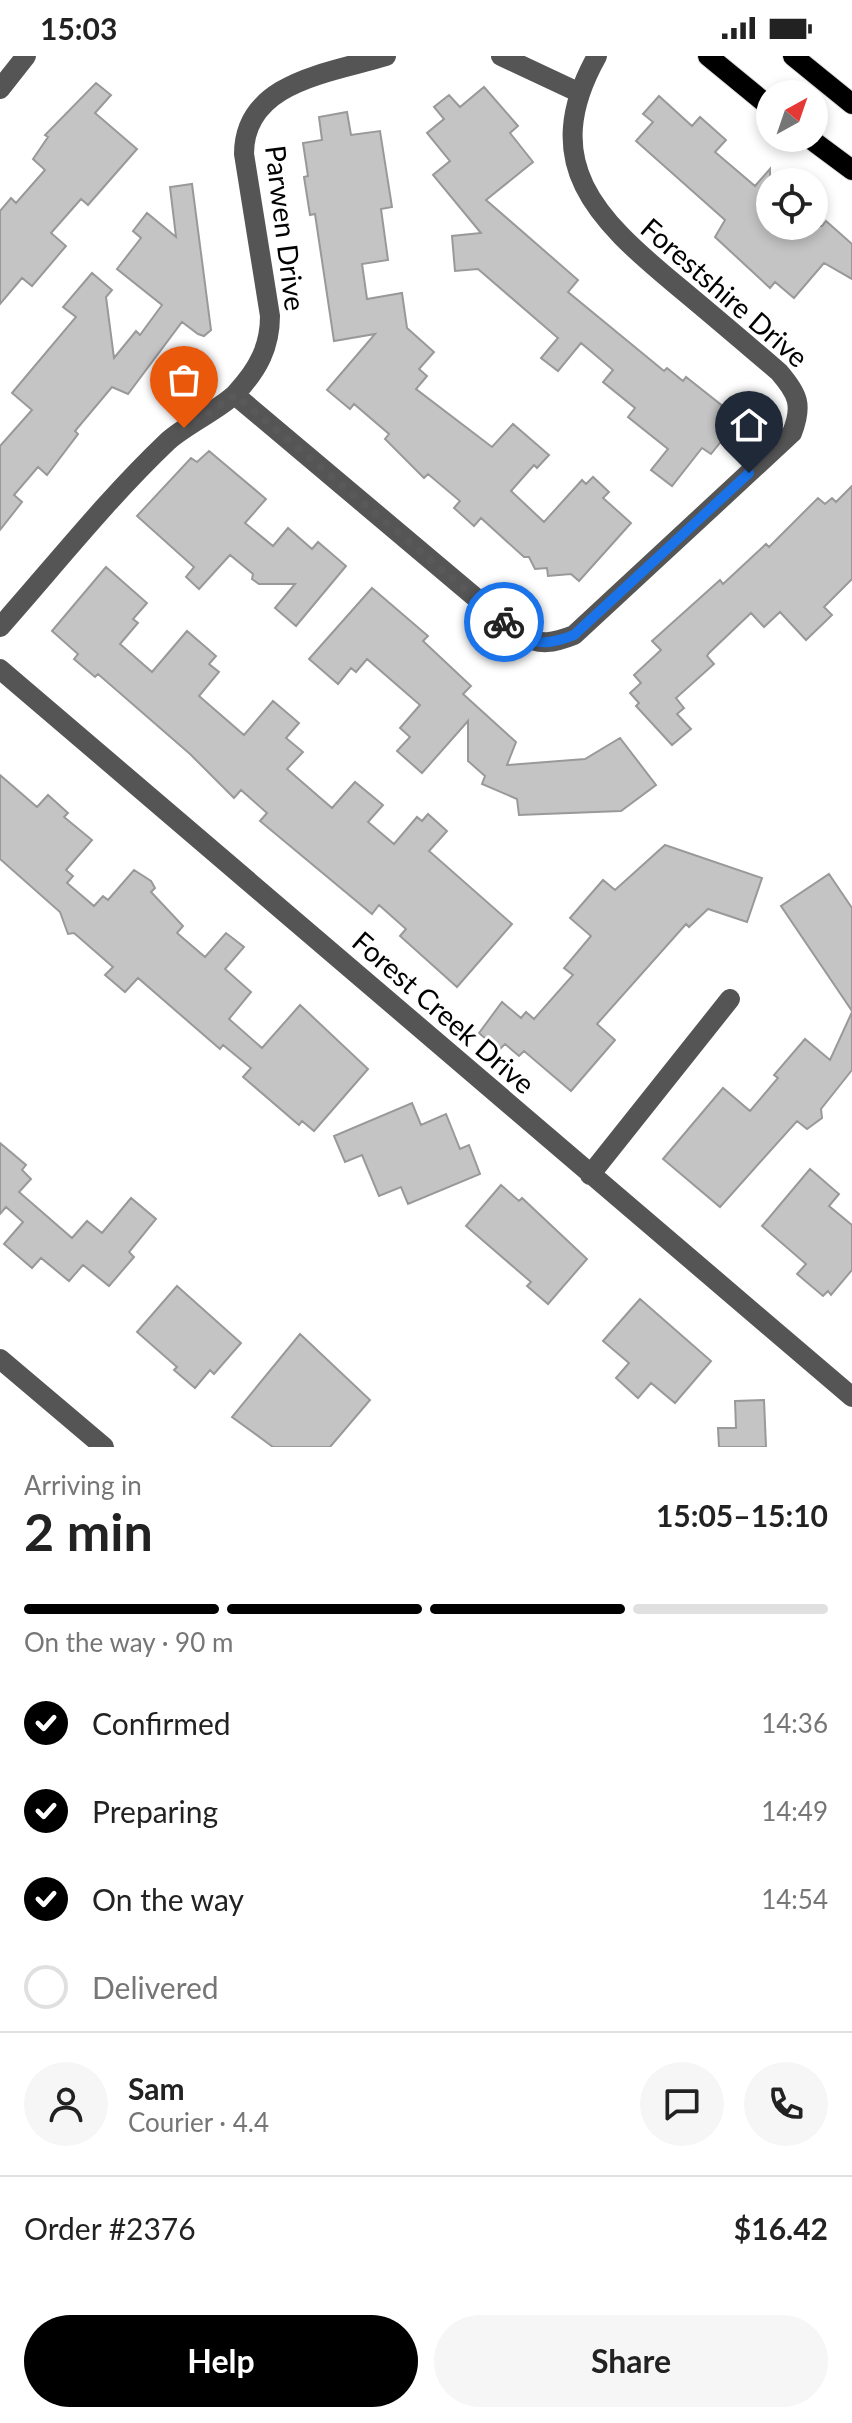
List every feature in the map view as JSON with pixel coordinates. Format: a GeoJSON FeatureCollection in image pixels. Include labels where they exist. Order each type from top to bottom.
{"type":"FeatureCollection","features":[{"type":"Feature","properties":{"kind":"main road"},"geometry":{"type":"LineString","coordinates":[[708,56],[756,95]]}},
{"type":"Feature","properties":{"kind":"main road"},"geometry":{"type":"LineString","coordinates":[[793,56],[852,104]]}},
{"type":"Feature","properties":{"kind":"main road"},"geometry":{"type":"LineString","coordinates":[[828,152],[852,170]]}},
{"type":"Feature","properties":{"kind":"street"},"geometry":{"type":"LineString","coordinates":[[0,89],[26,56]]}},
{"type":"Feature","properties":{"kind":"street","name":"Parwen Drive"},"geometry":{"type":"LineString","coordinates":[[0,627],[140,468],[196,418],[235,395],[260,362],[270,340],[270,316],[244,154],[247,127],[263,103],[287,86],[386,56]]}},
{"type":"Feature","properties":{"kind":"street"},"geometry":{"type":"LineString","coordinates":[[501,56],[580,93]]}},
{"type":"Feature","properties":{"kind":"street","name":"Forestshire Drive"},"geometry":{"type":"LineString","coordinates":[[235,395],[520,635],[535,643],[556,642],[574,635],[792,433],[800,411],[797,393],[779,372],[618,236],[590,201],[577,170],[573,138],[580,93],[597,56]]}},
{"type":"Feature","properties":{"kind":"street","name":"Forest Creek Drive"},"geometry":{"type":"LineString","coordinates":[[0,669],[852,1397]]}},
{"type":"Feature","properties":{"kind":"street"},"geometry":{"type":"LineString","coordinates":[[590,1175],[730,999]]}},
{"type":"Feature","properties":{"kind":"street"},"geometry":{"type":"LineString","coordinates":[[0,1359],[104,1447]]}},
{"type":"Feature","properties":{"kind":"building"},"geometry":{"type":"Polygon","coordinates":[[[96,83],[111,95],[95,113],[137,149],[88,205],[81,199],[51,233],[66,246],[32,286],[22,278],[0,304],[0,211],[11,198],[16,203],[45,170],[33,159],[48,137],[45,135],[96,83]]]}},
{"type":"Feature","properties":{"kind":"building"},"geometry":{"type":"Polygon","coordinates":[[[484,87],[518,126],[510,133],[533,162],[486,200],[578,280],[568,292],[664,371],[667,368],[683,381],[686,377],[739,419],[711,454],[702,448],[672,486],[651,470],[668,449],[628,417],[635,408],[603,382],[613,370],[581,343],[558,371],[541,358],[558,338],[478,269],[455,271],[452,236],[481,233],[433,175],[450,161],[427,133],[444,119],[434,107],[449,95],[460,107],[484,87]]]}},
{"type":"Feature","properties":{"kind":"building"},"geometry":{"type":"Polygon","coordinates":[[[659,96],[692,126],[700,117],[726,140],[715,152],[756,185],[756,240],[828,240],[828,223],[852,244],[852,279],[824,263],[794,298],[775,282],[770,288],[715,237],[725,220],[636,141],[653,122],[643,114],[659,96]]]}},
{"type":"Feature","properties":{"kind":"building"},"geometry":{"type":"Polygon","coordinates":[[[347,112],[351,135],[380,131],[392,207],[381,209],[388,260],[362,264],[367,299],[402,293],[407,328],[434,352],[419,369],[427,376],[416,389],[492,447],[513,424],[549,455],[537,468],[534,465],[511,491],[544,522],[582,480],[586,484],[593,477],[609,492],[603,498],[631,523],[579,581],[571,574],[548,576],[547,568],[535,569],[529,557],[524,557],[481,518],[474,526],[454,508],[460,501],[428,474],[424,478],[385,439],[389,434],[354,404],[350,409],[327,390],[375,334],[334,341],[315,214],[310,215],[304,177],[308,176],[303,143],[322,140],[319,117],[347,112]]]}},
{"type":"Feature","properties":{"kind":"building"},"geometry":{"type":"Polygon","coordinates":[[[192,184],[211,330],[204,336],[182,322],[128,394],[112,387],[75,431],[78,434],[47,475],[38,467],[14,495],[22,502],[0,530],[0,446],[32,410],[12,393],[76,317],[63,307],[92,273],[112,290],[106,297],[114,358],[136,331],[140,335],[162,305],[117,269],[141,238],[133,231],[147,213],[176,237],[170,187],[192,184]]]}},
{"type":"Feature","properties":{"kind":"building"},"geometry":{"type":"Polygon","coordinates":[[[209,451],[266,499],[245,523],[273,546],[288,528],[312,549],[318,542],[346,566],[296,626],[275,608],[295,584],[259,584],[252,579],[253,574],[230,555],[199,589],[186,577],[194,567],[137,516],[191,458],[197,462],[209,451]]]}},
{"type":"Feature","properties":{"kind":"building"},"geometry":{"type":"Polygon","coordinates":[[[852,486],[852,579],[824,607],[832,615],[806,640],[780,612],[764,627],[751,613],[709,653],[707,656],[714,664],[676,698],[684,708],[677,714],[691,729],[672,745],[636,706],[639,703],[630,693],[641,683],[634,675],[661,650],[652,641],[720,580],[723,584],[766,544],[769,547],[818,498],[825,504],[832,498],[836,502],[852,486]]]}},
{"type":"Feature","properties":{"kind":"building"},"geometry":{"type":"Polygon","coordinates":[[[106,567],[147,603],[133,619],[138,623],[120,644],[152,672],[187,631],[216,656],[209,664],[219,672],[199,696],[244,735],[273,701],[299,723],[286,738],[303,752],[287,769],[332,808],[355,782],[383,805],[368,822],[394,844],[417,817],[422,821],[428,814],[447,831],[429,851],[512,924],[457,987],[400,936],[406,929],[379,905],[372,914],[260,821],[267,813],[241,790],[234,798],[190,754],[98,674],[95,677],[74,659],[78,654],[52,631],[106,567]]]}},
{"type":"Feature","properties":{"kind":"building"},"geometry":{"type":"Polygon","coordinates":[[[372,588],[428,636],[423,641],[471,686],[463,694],[516,742],[507,765],[585,759],[620,738],[656,785],[621,811],[519,815],[517,799],[482,784],[485,776],[468,761],[468,721],[422,773],[397,751],[410,737],[400,728],[420,705],[367,659],[356,672],[351,668],[338,684],[309,659],[372,588]]]}},
{"type":"Feature","properties":{"kind":"building"},"geometry":{"type":"Polygon","coordinates":[[[0,775],[37,807],[48,795],[68,813],[64,817],[92,840],[66,870],[73,876],[67,883],[94,906],[103,896],[108,900],[134,870],[151,881],[155,888],[151,892],[183,926],[177,933],[205,957],[226,933],[244,947],[225,969],[251,992],[229,1019],[262,1048],[300,1005],[368,1069],[314,1131],[302,1121],[299,1125],[243,1077],[251,1068],[223,1045],[220,1049],[138,978],[125,992],[105,975],[113,967],[74,933],[68,934],[60,912],[0,859],[0,775]]]}},
{"type":"Feature","properties":{"kind":"building"},"geometry":{"type":"Polygon","coordinates":[[[665,845],[762,878],[747,922],[708,909],[689,927],[686,924],[597,1024],[615,1040],[571,1091],[524,1051],[519,1056],[505,1044],[499,1050],[479,1033],[502,1002],[521,1018],[526,1012],[534,1019],[573,975],[564,968],[591,936],[570,918],[603,880],[615,890],[665,845]]]}},
{"type":"Feature","properties":{"kind":"building"},"geometry":{"type":"Polygon","coordinates":[[[829,874],[852,908],[852,1011],[781,906],[829,874]]]}},
{"type":"Feature","properties":{"kind":"building"},"geometry":{"type":"Polygon","coordinates":[[[852,1012],[852,1070],[821,1109],[822,1118],[807,1129],[797,1121],[720,1207],[663,1159],[723,1088],[750,1111],[778,1078],[774,1075],[805,1039],[830,1060],[852,1012]]]}},
{"type":"Feature","properties":{"kind":"building"},"geometry":{"type":"Polygon","coordinates":[[[412,1103],[421,1125],[446,1114],[460,1149],[469,1145],[480,1174],[408,1204],[401,1187],[379,1196],[362,1155],[345,1162],[334,1136],[412,1103]]]}},
{"type":"Feature","properties":{"kind":"building"},"geometry":{"type":"Polygon","coordinates":[[[0,1143],[26,1165],[22,1170],[31,1179],[19,1192],[72,1238],[87,1221],[102,1233],[131,1198],[156,1219],[129,1252],[134,1257],[109,1286],[83,1265],[69,1281],[41,1258],[32,1268],[4,1244],[23,1222],[6,1207],[0,1214],[0,1143]]]}},
{"type":"Feature","properties":{"kind":"building"},"geometry":{"type":"Polygon","coordinates":[[[810,1169],[839,1194],[829,1206],[852,1225],[852,1270],[831,1295],[828,1291],[823,1296],[797,1274],[806,1264],[762,1226],[810,1169]]]}},
{"type":"Feature","properties":{"kind":"building"},"geometry":{"type":"Polygon","coordinates":[[[501,1185],[519,1201],[522,1198],[587,1259],[548,1304],[527,1286],[531,1282],[466,1226],[501,1185]]]}},
{"type":"Feature","properties":{"kind":"building"},"geometry":{"type":"Polygon","coordinates":[[[177,1286],[241,1343],[214,1374],[210,1370],[195,1388],[174,1370],[177,1367],[137,1332],[177,1286]]]}},
{"type":"Feature","properties":{"kind":"building"},"geometry":{"type":"Polygon","coordinates":[[[640,1299],[711,1361],[675,1403],[651,1383],[638,1398],[616,1378],[629,1363],[603,1341],[640,1299]]]}},
{"type":"Feature","properties":{"kind":"building"},"geometry":{"type":"Polygon","coordinates":[[[300,1334],[370,1400],[330,1447],[273,1447],[232,1417],[300,1334]]]}},
{"type":"Feature","properties":{"kind":"building"},"geometry":{"type":"Polygon","coordinates":[[[764,1400],[766,1447],[719,1447],[718,1428],[736,1428],[735,1401],[764,1400]]]}},
{"type":"Feature","properties":{"kind":"way so far"},"geometry":{"type":"LineString","coordinates":[[184,428],[235,395],[504,622]]}},
{"type":"Feature","properties":{"kind":"route"},"geometry":{"type":"LineString","coordinates":[[504,622],[535,643],[556,642],[574,635],[749,473]]}}]}
